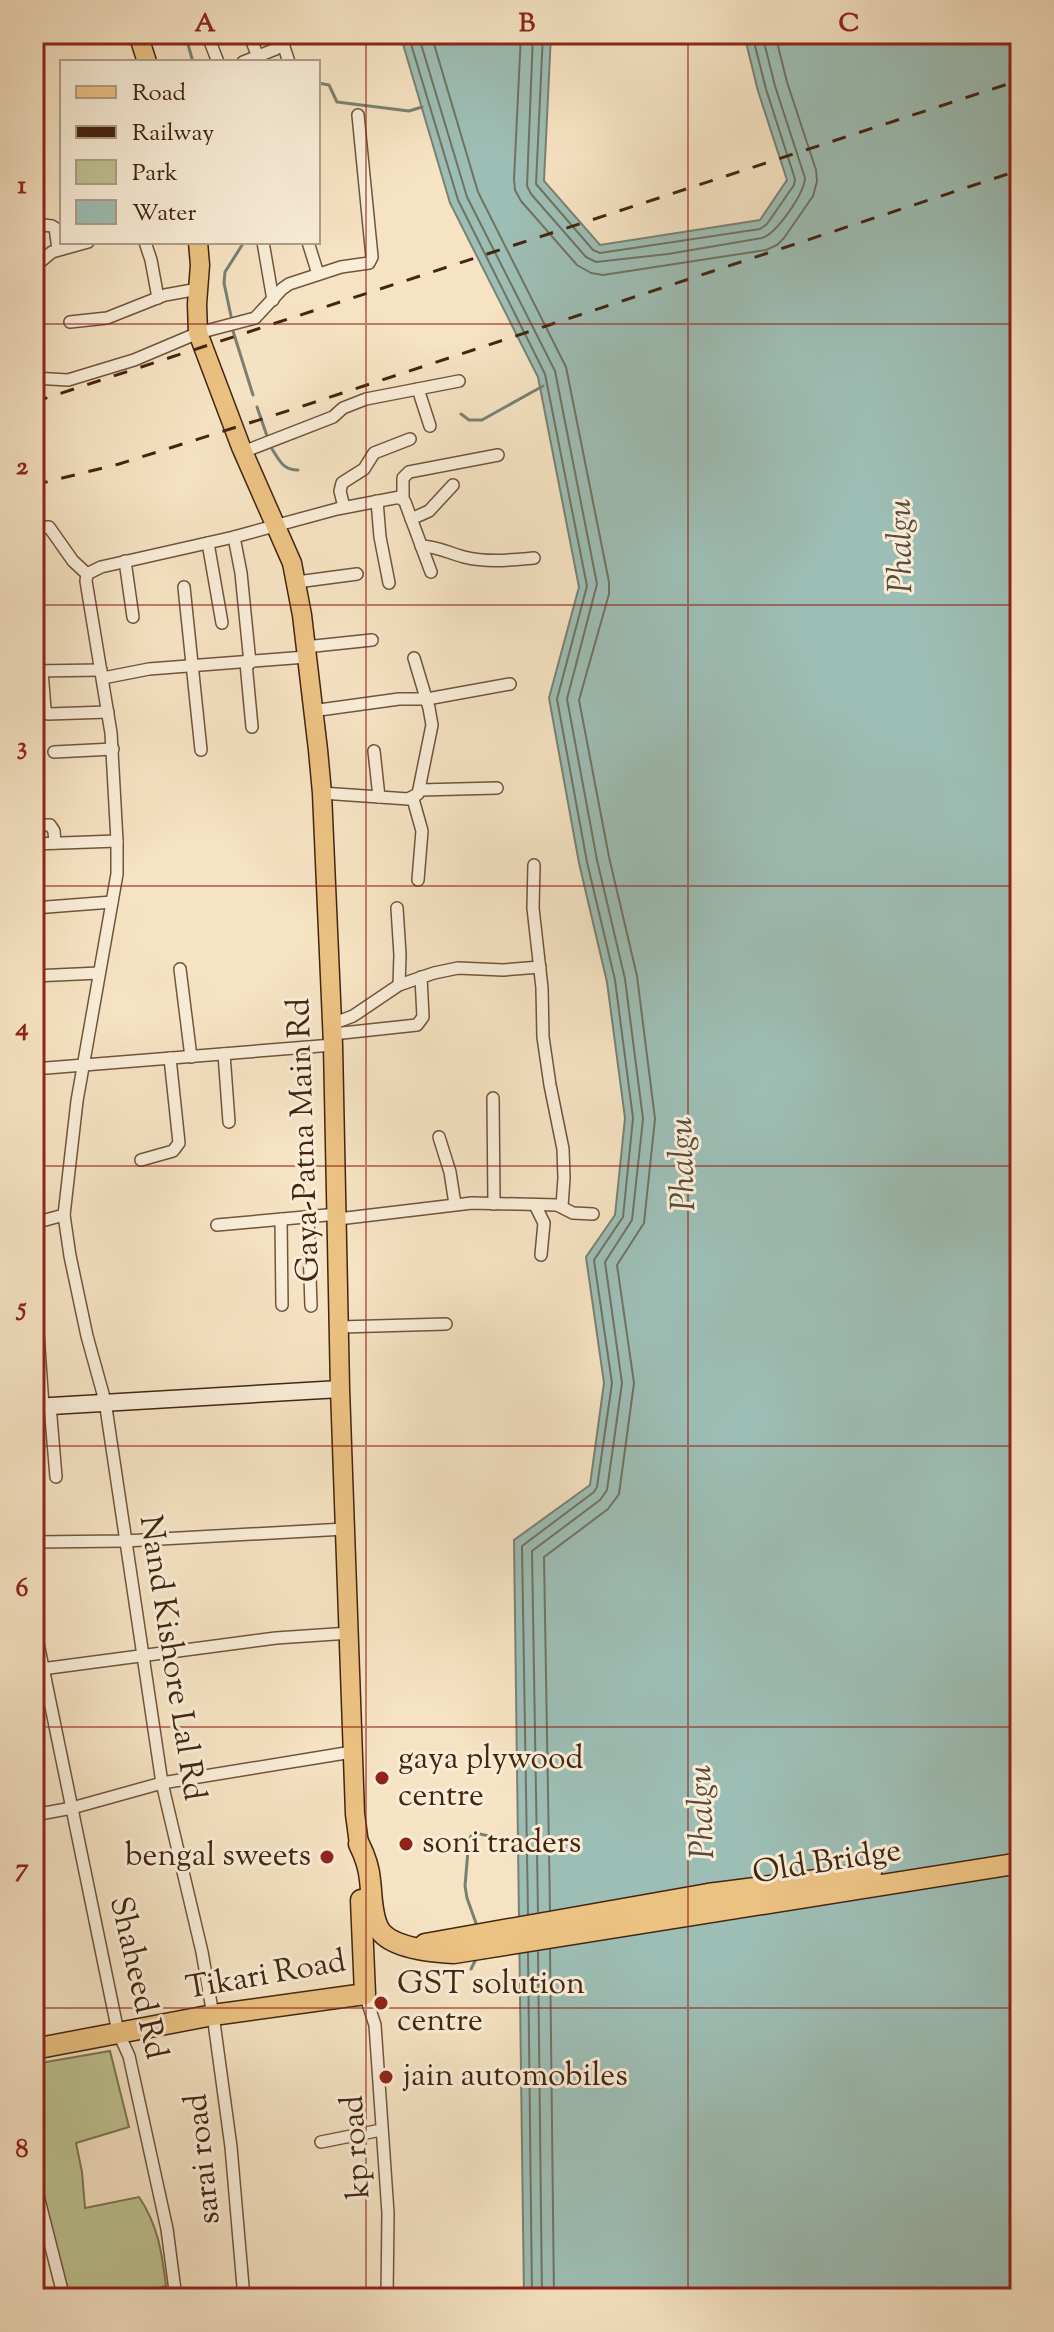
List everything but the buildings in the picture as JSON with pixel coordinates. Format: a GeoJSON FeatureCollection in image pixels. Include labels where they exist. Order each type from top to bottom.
{"type":"FeatureCollection","features":[{"type":"Feature","properties":{"kind":"highway"},"geometry":{"type":"LineString","coordinates":[[359,1844],[367,1861],[377,1927],[390,1940],[413,1947],[453,1946],[708,1894],[1020,1850]]}},
{"type":"Feature","properties":{"kind":"highway","name":"Tikari Road"},"geometry":{"type":"LineString","coordinates":[[34,2049],[213,2015],[365,1994],[359,1844]]}},
{"type":"Feature","properties":{"kind":"highway","name":"Old Bridge"},"geometry":{"type":"LineString","coordinates":[[453,1946],[1020,1863]]}},
{"type":"Feature","properties":{"kind":"main road"},"geometry":{"type":"LineString","coordinates":[[138,34],[146,60]]}},
{"type":"Feature","properties":{"kind":"main road"},"geometry":{"type":"LineString","coordinates":[[198,244],[199,338]]}},
{"type":"Feature","properties":{"kind":"main road","name":"Gaya-Patna Main Rd"},"geometry":{"type":"LineString","coordinates":[[199,338],[242,449],[292,563],[297,582],[322,793],[333,1034],[352,1752],[359,1844]]}},
{"type":"Feature","properties":{"kind":"street"},"geometry":{"type":"LineString","coordinates":[[207,34],[217,60]]}},
{"type":"Feature","properties":{"kind":"street"},"geometry":{"type":"LineString","coordinates":[[249,34],[259,59],[276,49],[282,36]]}},
{"type":"Feature","properties":{"kind":"street"},"geometry":{"type":"LineString","coordinates":[[282,36],[288,60]]}},
{"type":"Feature","properties":{"kind":"street"},"geometry":{"type":"LineString","coordinates":[[34,378],[68,380],[199,338],[255,318],[289,284],[371,261],[358,115]]}},
{"type":"Feature","properties":{"kind":"street"},"geometry":{"type":"LineString","coordinates":[[34,224],[55,228],[58,249]]}},
{"type":"Feature","properties":{"kind":"street"},"geometry":{"type":"LineString","coordinates":[[34,267],[58,249],[79,244]]}},
{"type":"Feature","properties":{"kind":"street"},"geometry":{"type":"LineString","coordinates":[[146,244],[158,298]]}},
{"type":"Feature","properties":{"kind":"street"},"geometry":{"type":"LineString","coordinates":[[263,244],[273,300]]}},
{"type":"Feature","properties":{"kind":"street"},"geometry":{"type":"LineString","coordinates":[[309,244],[318,274]]}},
{"type":"Feature","properties":{"kind":"street"},"geometry":{"type":"LineString","coordinates":[[70,322],[107,318],[158,298],[198,289]]}},
{"type":"Feature","properties":{"kind":"street"},"geometry":{"type":"LineString","coordinates":[[242,449],[333,417],[343,408],[359,401],[459,381]]}},
{"type":"Feature","properties":{"kind":"street"},"geometry":{"type":"LineString","coordinates":[[418,389],[430,426]]}},
{"type":"Feature","properties":{"kind":"street"},"geometry":{"type":"LineString","coordinates":[[344,507],[340,491],[342,483],[364,469],[374,453],[410,439]]}},
{"type":"Feature","properties":{"kind":"street"},"geometry":{"type":"LineString","coordinates":[[431,572],[403,498],[403,478],[409,472],[498,455]]}},
{"type":"Feature","properties":{"kind":"street"},"geometry":{"type":"LineString","coordinates":[[411,519],[429,511],[453,485]]}},
{"type":"Feature","properties":{"kind":"street"},"geometry":{"type":"LineString","coordinates":[[34,528],[49,527],[73,561],[87,574],[101,567],[234,537],[344,507],[403,498]]}},
{"type":"Feature","properties":{"kind":"street"},"geometry":{"type":"LineString","coordinates":[[377,501],[389,583]]}},
{"type":"Feature","properties":{"kind":"street"},"geometry":{"type":"LineString","coordinates":[[234,537],[241,573],[252,727]]}},
{"type":"Feature","properties":{"kind":"street"},"geometry":{"type":"LineString","coordinates":[[208,543],[222,623]]}},
{"type":"Feature","properties":{"kind":"street"},"geometry":{"type":"LineString","coordinates":[[421,546],[488,560],[534,558]]}},
{"type":"Feature","properties":{"kind":"street"},"geometry":{"type":"LineString","coordinates":[[125,561],[133,617]]}},
{"type":"Feature","properties":{"kind":"street","name":"Nand Kishore Lal Rd"},"geometry":{"type":"LineString","coordinates":[[87,574],[91,621],[113,749],[117,874],[83,1065],[64,1215],[87,1336],[105,1401],[162,1783],[202,1952],[213,2015]]}},
{"type":"Feature","properties":{"kind":"street"},"geometry":{"type":"LineString","coordinates":[[297,582],[357,574]]}},
{"type":"Feature","properties":{"kind":"street"},"geometry":{"type":"LineString","coordinates":[[184,587],[201,750]]}},
{"type":"Feature","properties":{"kind":"street"},"geometry":{"type":"LineString","coordinates":[[108,712],[48,714],[38,671],[102,674],[248,663],[372,640]]}},
{"type":"Feature","properties":{"kind":"street"},"geometry":{"type":"LineString","coordinates":[[414,658],[427,699],[431,732],[416,794],[422,831],[418,880]]}},
{"type":"Feature","properties":{"kind":"street"},"geometry":{"type":"LineString","coordinates":[[312,711],[399,699],[427,699],[510,684]]}},
{"type":"Feature","properties":{"kind":"street"},"geometry":{"type":"LineString","coordinates":[[54,752],[113,749]]}},
{"type":"Feature","properties":{"kind":"street"},"geometry":{"type":"LineString","coordinates":[[374,751],[379,797]]}},
{"type":"Feature","properties":{"kind":"street"},"geometry":{"type":"LineString","coordinates":[[322,793],[379,797],[497,788]]}},
{"type":"Feature","properties":{"kind":"street"},"geometry":{"type":"LineString","coordinates":[[34,825],[50,825],[55,843]]}},
{"type":"Feature","properties":{"kind":"street"},"geometry":{"type":"LineString","coordinates":[[34,844],[117,841]]}},
{"type":"Feature","properties":{"kind":"street"},"geometry":{"type":"LineString","coordinates":[[534,865],[533,908],[540,967],[543,1037],[563,1149],[562,1206]]}},
{"type":"Feature","properties":{"kind":"street"},"geometry":{"type":"LineString","coordinates":[[34,908],[112,902]]}},
{"type":"Feature","properties":{"kind":"street"},"geometry":{"type":"LineString","coordinates":[[397,908],[399,985]]}},
{"type":"Feature","properties":{"kind":"street"},"geometry":{"type":"LineString","coordinates":[[333,1034],[353,1016],[399,985],[421,977],[458,968],[503,970],[540,967]]}},
{"type":"Feature","properties":{"kind":"street"},"geometry":{"type":"LineString","coordinates":[[180,969],[191,1057]]}},
{"type":"Feature","properties":{"kind":"street"},"geometry":{"type":"LineString","coordinates":[[34,976],[99,973]]}},
{"type":"Feature","properties":{"kind":"street"},"geometry":{"type":"LineString","coordinates":[[34,1069],[224,1054],[333,1034],[417,1025],[423,1017],[421,977]]}},
{"type":"Feature","properties":{"kind":"street"},"geometry":{"type":"LineString","coordinates":[[224,1054],[229,1122]]}},
{"type":"Feature","properties":{"kind":"street"},"geometry":{"type":"LineString","coordinates":[[141,1160],[173,1151],[179,1143],[170,1058]]}},
{"type":"Feature","properties":{"kind":"street"},"geometry":{"type":"LineString","coordinates":[[493,1098],[494,1204]]}},
{"type":"Feature","properties":{"kind":"street"},"geometry":{"type":"LineString","coordinates":[[439,1137],[450,1172],[455,1204]]}},
{"type":"Feature","properties":{"kind":"street"},"geometry":{"type":"LineString","coordinates":[[217,1225],[455,1204],[562,1206],[573,1213],[593,1214]]}},
{"type":"Feature","properties":{"kind":"street"},"geometry":{"type":"LineString","coordinates":[[535,1205],[544,1223],[541,1255]]}},
{"type":"Feature","properties":{"kind":"street"},"geometry":{"type":"LineString","coordinates":[[34,1223],[64,1215]]}},
{"type":"Feature","properties":{"kind":"street"},"geometry":{"type":"LineString","coordinates":[[308,1217],[311,1306]]}},
{"type":"Feature","properties":{"kind":"street"},"geometry":{"type":"LineString","coordinates":[[281,1219],[282,1305]]}},
{"type":"Feature","properties":{"kind":"street"},"geometry":{"type":"LineString","coordinates":[[36,1304],[42,1406],[56,1477]]}},
{"type":"Feature","properties":{"kind":"street"},"geometry":{"type":"LineString","coordinates":[[340,1327],[446,1324]]}},
{"type":"Feature","properties":{"kind":"street"},"geometry":{"type":"LineString","coordinates":[[42,1406],[340,1389]]}},
{"type":"Feature","properties":{"kind":"street"},"geometry":{"type":"LineString","coordinates":[[34,1542],[125,1541],[345,1529]]}},
{"type":"Feature","properties":{"kind":"street","name":"Shaheed Rd"},"geometry":{"type":"LineString","coordinates":[[34,1624],[39,1670],[72,1808],[118,2032],[129,2056],[167,2229],[176,2298]]}},
{"type":"Feature","properties":{"kind":"street"},"geometry":{"type":"LineString","coordinates":[[39,1670],[276,1638],[350,1633]]}},
{"type":"Feature","properties":{"kind":"street"},"geometry":{"type":"LineString","coordinates":[[34,1815],[72,1808],[162,1783],[352,1752]]}},
{"type":"Feature","properties":{"kind":"street","name":"kp road"},"geometry":{"type":"LineString","coordinates":[[365,1994],[375,2025],[388,2213],[387,2298]]}},
{"type":"Feature","properties":{"kind":"street","name":"sarai road"},"geometry":{"type":"LineString","coordinates":[[213,2015],[231,2147],[244,2298]]}},
{"type":"Feature","properties":{"kind":"street"},"geometry":{"type":"LineString","coordinates":[[321,2142],[381,2130]]}},
{"type":"Feature","properties":{"kind":"street"},"geometry":{"type":"LineString","coordinates":[[34,2180],[64,2298]]}},
{"type":"Feature","properties":{"kind":"green space"},"geometry":{"type":"Polygon","coordinates":[[[110,2051],[129,2127],[76,2143],[85,2208],[139,2197],[155,2229],[166,2286],[115,2298],[64,2298],[34,2155],[34,2064],[110,2051]]]}},
{"type":"Feature","properties":{"kind":"water","name":"Phalgu"},"geometry":{"type":"Polygon","coordinates":[[[400,34],[551,34],[544,181],[600,245],[760,220],[787,180],[758,91],[744,34],[1020,34],[1020,2298],[524,2298],[514,1540],[590,1485],[604,1383],[586,1257],[615,1215],[625,1118],[607,982],[579,863],[549,698],[579,587],[538,377],[450,203],[400,34]]]}},
{"type":"Feature","properties":{"kind":"waterway"},"geometry":{"type":"LineString","coordinates":[[185,34],[192,60]]}},
{"type":"Feature","properties":{"kind":"waterway"},"geometry":{"type":"LineString","coordinates":[[320,83],[329,85],[337,102],[409,111],[422,107]]}},
{"type":"Feature","properties":{"kind":"waterway"},"geometry":{"type":"LineString","coordinates":[[231,316],[224,283],[225,272],[243,244]]}},
{"type":"Feature","properties":{"kind":"waterway"},"geometry":{"type":"LineString","coordinates":[[233,331],[253,395]]}},
{"type":"Feature","properties":{"kind":"waterway"},"geometry":{"type":"LineString","coordinates":[[461,414],[469,420],[482,420],[543,386]]}},
{"type":"Feature","properties":{"kind":"waterway"},"geometry":{"type":"LineString","coordinates":[[257,407],[267,436]]}},
{"type":"Feature","properties":{"kind":"waterway"},"geometry":{"type":"LineString","coordinates":[[272,449],[285,467],[298,470]]}},
{"type":"Feature","properties":{"kind":"waterway"},"geometry":{"type":"LineString","coordinates":[[477,1926],[465,1886],[469,1839],[473,1834],[480,1834],[520,1843]]}},
{"type":"Feature","properties":{"kind":"waterway"},"geometry":{"type":"LineString","coordinates":[[471,1969],[477,1957]]}},
{"type":"Feature","properties":{"kind":"railway"},"geometry":{"type":"LineString","coordinates":[[34,402],[1020,80]]}},
{"type":"Feature","properties":{"kind":"railway"},"geometry":{"type":"LineString","coordinates":[[34,485],[119,464],[300,407],[1020,170]]}},
{"type":"Feature","properties":{"kind":"place","name":"gaya plywood centre"},"geometry":{"type":"Point","coordinates":[382,1778]}},
{"type":"Feature","properties":{"kind":"place","name":"soni traders"},"geometry":{"type":"Point","coordinates":[406,1844]}},
{"type":"Feature","properties":{"kind":"place","name":"bengal sweets"},"geometry":{"type":"Point","coordinates":[327,1857]}},
{"type":"Feature","properties":{"kind":"place","name":"GST solution centre"},"geometry":{"type":"Point","coordinates":[381,2003]}},
{"type":"Feature","properties":{"kind":"place","name":"jain automobiles"},"geometry":{"type":"Point","coordinates":[386,2077]}}]}
